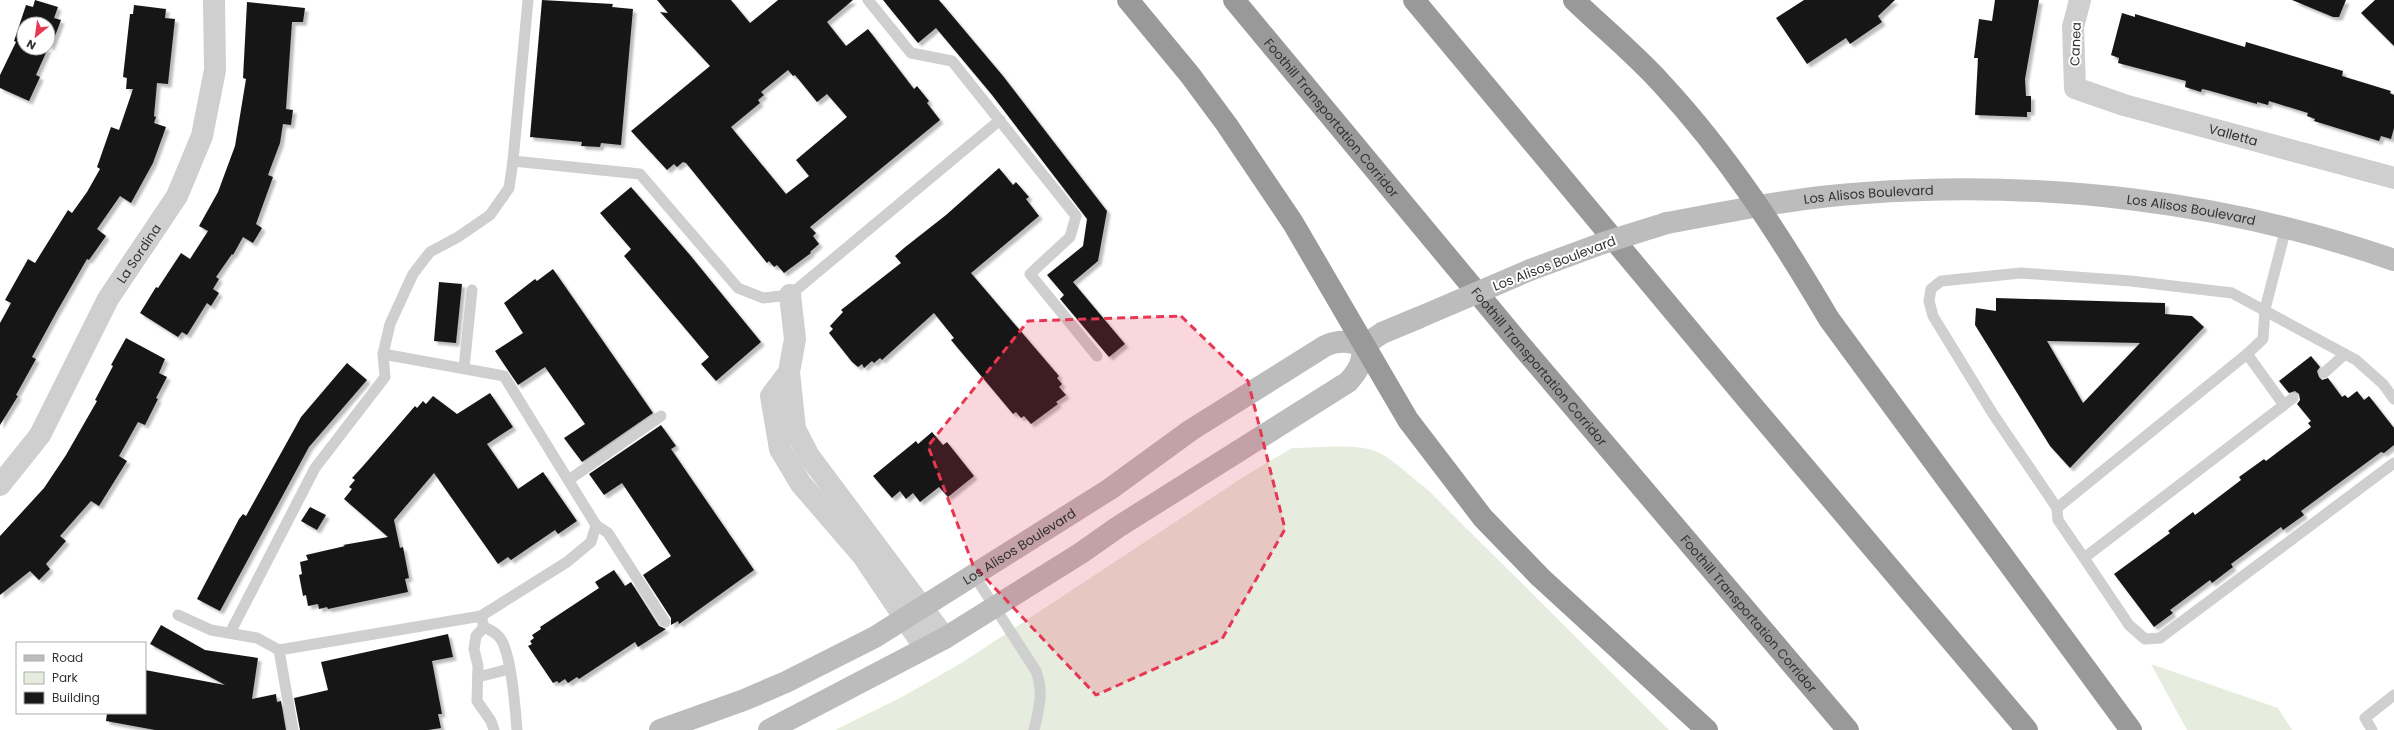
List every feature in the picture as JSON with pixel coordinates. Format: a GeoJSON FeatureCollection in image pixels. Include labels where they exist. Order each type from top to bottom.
{"type":"FeatureCollection","features":[{"type":"Feature","properties":{"kind":"highway"},"geometry":{"type":"LineString","coordinates":[[1128,0],[1190,75],[1227,125],[1293,223],[1344,310],[1363,346],[1408,420],[1483,518],[1540,577],[1707,730]]}},
{"type":"Feature","properties":{"kind":"highway","name":"Foothill Transportation Corridor"},"geometry":{"type":"LineString","coordinates":[[1234,0],[1518,343],[1848,730]]}},
{"type":"Feature","properties":{"kind":"highway"},"geometry":{"type":"LineString","coordinates":[[1414,0],[1751,404],[2027,730]]}},
{"type":"Feature","properties":{"kind":"highway"},"geometry":{"type":"LineString","coordinates":[[1574,0],[1662,84],[1760,206],[1829,319],[2131,730]]}},
{"type":"Feature","properties":{"kind":"main road","name":"Los Alisos Boulevard"},"geometry":{"type":"LineString","coordinates":[[660,730],[744,700],[786,682],[875,637],[1110,489],[1191,430],[1325,346],[1336,341],[1349,341],[1363,346],[1382,333],[1530,270],[1603,243],[1667,223],[1760,206],[1863,193],[1960,189],[2046,191],[2156,201],[2286,228],[2394,260]]}},
{"type":"Feature","properties":{"kind":"main road"},"geometry":{"type":"LineString","coordinates":[[768,730],[945,638],[1348,382],[1357,372],[1363,361],[1363,346]]}},
{"type":"Feature","properties":{"kind":"street","name":"La Sordina"},"geometry":{"type":"LineString","coordinates":[[0,485],[40,435],[108,299],[177,196],[202,136],[215,70],[214,0]]}},
{"type":"Feature","properties":{"kind":"street","name":"Canea"},"geometry":{"type":"LineString","coordinates":[[2074,88],[2073,27],[2080,0]]}},
{"type":"Feature","properties":{"kind":"street","name":"Valletta"},"geometry":{"type":"LineString","coordinates":[[2074,88],[2124,105],[2394,178]]}},
{"type":"Feature","properties":{"kind":"street"},"geometry":{"type":"LineString","coordinates":[[790,295],[794,339],[789,372],[795,429],[809,456],[945,638]]}},
{"type":"Feature","properties":{"kind":"street"},"geometry":{"type":"LineString","coordinates":[[789,372],[771,396],[780,449],[801,484],[862,556],[925,648]]}},
{"type":"Feature","properties":{"kind":"lane"},"geometry":{"type":"LineString","coordinates":[[230,633],[315,468],[385,377],[383,354],[390,324],[413,274],[430,252],[458,237],[490,215],[509,188],[513,161],[528,0]]}},
{"type":"Feature","properties":{"kind":"lane"},"geometry":{"type":"LineString","coordinates":[[868,0],[911,53],[952,61],[1076,216],[1070,237],[1030,274],[1097,356]]}},
{"type":"Feature","properties":{"kind":"lane"},"geometry":{"type":"LineString","coordinates":[[513,161],[640,174],[738,288],[763,298],[790,295],[1000,120]]}},
{"type":"Feature","properties":{"kind":"lane"},"geometry":{"type":"LineString","coordinates":[[2057,508],[2247,354],[2263,339],[2265,310],[2286,228]]}},
{"type":"Feature","properties":{"kind":"lane"},"geometry":{"type":"LineString","coordinates":[[2394,399],[2383,384],[2356,360],[2232,293],[2131,281],[2021,273],[1941,281],[1931,289],[1929,301],[1933,316],[1993,414],[2057,508],[2058,520],[2129,625],[2144,639],[2160,638],[2394,463]]}},
{"type":"Feature","properties":{"kind":"lane"},"geometry":{"type":"LineString","coordinates":[[464,368],[472,290]]}},
{"type":"Feature","properties":{"kind":"lane"},"geometry":{"type":"LineString","coordinates":[[383,354],[504,376],[570,479],[596,525],[608,532],[665,622]]}},
{"type":"Feature","properties":{"kind":"lane"},"geometry":{"type":"LineString","coordinates":[[2247,354],[2284,405]]}},
{"type":"Feature","properties":{"kind":"lane"},"geometry":{"type":"LineString","coordinates":[[2324,373],[2345,354]]}},
{"type":"Feature","properties":{"kind":"lane"},"geometry":{"type":"LineString","coordinates":[[2084,558],[2293,398]]}},
{"type":"Feature","properties":{"kind":"lane"},"geometry":{"type":"LineString","coordinates":[[570,479],[661,416]]}},
{"type":"Feature","properties":{"kind":"lane"},"geometry":{"type":"LineString","coordinates":[[178,615],[211,630],[257,638],[279,650],[482,621],[567,562],[591,542],[596,525]]}},
{"type":"Feature","properties":{"kind":"lane"},"geometry":{"type":"LineString","coordinates":[[974,575],[1036,671],[1041,684],[1041,699],[1034,730]]}},
{"type":"Feature","properties":{"kind":"lane"},"geometry":{"type":"LineString","coordinates":[[482,621],[496,633],[503,643],[509,669],[518,730]]}},
{"type":"Feature","properties":{"kind":"lane"},"geometry":{"type":"LineString","coordinates":[[482,621],[476,636],[474,649],[478,666],[477,701],[492,721],[494,730]]}},
{"type":"Feature","properties":{"kind":"lane"},"geometry":{"type":"LineString","coordinates":[[279,650],[293,730]]}},
{"type":"Feature","properties":{"kind":"lane"},"geometry":{"type":"LineString","coordinates":[[478,677],[509,669]]}},
{"type":"Feature","properties":{"kind":"lane"},"geometry":{"type":"LineString","coordinates":[[2372,730],[2365,718],[2394,695]]}},
{"type":"Feature","properties":{"kind":"highlighted area"},"geometry":{"type":"Polygon","coordinates":[[[1181,316],[1248,381],[1285,529],[1222,639],[1096,695],[973,565],[928,446],[1028,321],[1181,316]]]}},
{"type":"Feature","properties":{"kind":"green space"},"geometry":{"type":"Polygon","coordinates":[[[1334,446],[1356,447],[1375,451],[1395,463],[1427,489],[1669,730],[835,730],[902,697],[963,662],[1245,476],[1292,448],[1334,446]]]}},
{"type":"Feature","properties":{"kind":"green space"},"geometry":{"type":"Polygon","coordinates":[[[2151,664],[2278,708],[2292,730],[2187,730],[2151,664]]]}},
{"type":"Feature","properties":{"kind":"building"},"geometry":{"type":"Polygon","coordinates":[[[35,0],[58,7],[55,16],[22,16],[26,5],[33,7],[35,0]]]}},
{"type":"Feature","properties":{"kind":"building"},"geometry":{"type":"Polygon","coordinates":[[[542,0],[613,4],[612,7],[633,9],[621,145],[601,143],[600,147],[581,146],[582,142],[530,137],[542,0]]]}},
{"type":"Feature","properties":{"kind":"building"},"geometry":{"type":"Polygon","coordinates":[[[657,0],[731,0],[750,23],[778,0],[853,0],[827,22],[846,46],[868,29],[914,89],[917,86],[929,101],[927,103],[940,120],[810,227],[816,233],[813,236],[819,244],[810,252],[811,253],[784,273],[777,265],[774,267],[769,261],[767,263],[686,163],[683,162],[677,167],[674,164],[667,170],[631,131],[710,66],[660,12],[668,13],[657,0]],[[788,70],[761,92],[764,95],[758,100],[760,103],[731,127],[786,194],[809,176],[796,160],[847,117],[827,94],[817,102],[795,75],[793,76],[788,70]]]}},
{"type":"Feature","properties":{"kind":"building"},"geometry":{"type":"Polygon","coordinates":[[[883,0],[939,0],[1003,76],[1107,211],[1098,261],[1073,282],[1125,344],[1109,357],[1060,299],[1064,295],[1047,275],[1083,246],[1087,219],[992,95],[936,28],[918,43],[883,0]]]}},
{"type":"Feature","properties":{"kind":"building"},"geometry":{"type":"Polygon","coordinates":[[[1804,0],[1895,0],[1878,16],[1882,22],[1850,44],[1846,38],[1807,64],[1776,18],[1804,0]]]}},
{"type":"Feature","properties":{"kind":"building"},"geometry":{"type":"Polygon","coordinates":[[[1995,0],[2039,0],[2025,79],[2026,96],[2031,96],[2031,112],[2027,112],[2027,117],[1975,115],[1978,58],[1974,58],[1979,19],[1992,21],[1995,0]]]}},
{"type":"Feature","properties":{"kind":"building"},"geometry":{"type":"Polygon","coordinates":[[[2292,0],[2346,0],[2339,17],[2333,17],[2292,0]]]}},
{"type":"Feature","properties":{"kind":"building"},"geometry":{"type":"Polygon","coordinates":[[[2375,0],[2394,0],[2394,46],[2361,13],[2375,0]]]}},
{"type":"Feature","properties":{"kind":"building"},"geometry":{"type":"Polygon","coordinates":[[[247,2],[305,8],[303,22],[292,22],[286,109],[293,110],[291,125],[283,124],[280,143],[268,175],[273,177],[256,224],[262,228],[253,243],[243,237],[233,255],[232,254],[216,277],[219,279],[213,289],[219,293],[211,306],[207,303],[187,335],[182,332],[178,337],[140,313],[156,287],[158,288],[181,253],[190,259],[208,231],[199,226],[218,192],[235,146],[246,79],[243,78],[247,2]]]}},
{"type":"Feature","properties":{"kind":"building"},"geometry":{"type":"Polygon","coordinates":[[[134,5],[166,9],[165,18],[175,19],[168,84],[157,83],[154,116],[156,117],[154,123],[166,127],[153,163],[131,203],[120,196],[97,229],[106,236],[89,260],[87,259],[56,313],[32,357],[36,359],[16,395],[18,396],[0,425],[0,323],[11,303],[5,300],[28,259],[35,263],[68,210],[72,213],[87,192],[100,169],[97,167],[111,127],[119,130],[133,89],[126,89],[127,78],[123,77],[130,14],[133,14],[134,5]]]}},
{"type":"Feature","properties":{"kind":"building"},"geometry":{"type":"Polygon","coordinates":[[[2122,13],[2135,17],[2135,14],[2245,47],[2246,42],[2343,71],[2342,76],[2391,91],[2390,93],[2394,95],[2394,128],[2391,139],[2381,136],[2379,141],[2314,121],[2315,119],[2307,116],[2308,113],[2269,101],[2268,105],[2257,102],[2257,104],[2207,90],[2202,89],[2201,92],[2185,87],[2186,81],[2118,63],[2119,58],[2111,55],[2122,13]]]}},
{"type":"Feature","properties":{"kind":"building"},"geometry":{"type":"Polygon","coordinates":[[[56,19],[61,20],[56,34],[56,19]]]}},
{"type":"Feature","properties":{"kind":"building"},"geometry":{"type":"Polygon","coordinates":[[[16,42],[16,56],[45,56],[36,75],[40,77],[29,101],[0,88],[0,75],[16,42]]]}},
{"type":"Feature","properties":{"kind":"building"},"geometry":{"type":"Polygon","coordinates":[[[999,168],[1013,185],[1016,182],[1029,197],[1026,199],[1039,216],[971,273],[1059,376],[1057,378],[1062,384],[1059,387],[1066,395],[1056,402],[1058,404],[1031,424],[1024,416],[1021,418],[1016,412],[1013,414],[951,340],[954,338],[934,313],[882,360],[880,358],[874,363],[872,361],[864,368],[862,364],[858,367],[852,362],[829,333],[833,329],[830,326],[843,312],[841,310],[901,263],[895,256],[946,215],[999,168]]]}},
{"type":"Feature","properties":{"kind":"building"},"geometry":{"type":"Polygon","coordinates":[[[631,187],[690,255],[761,342],[716,381],[701,364],[709,357],[624,256],[631,249],[600,213],[631,187]]]}},
{"type":"Feature","properties":{"kind":"building"},"geometry":{"type":"Polygon","coordinates":[[[553,269],[653,413],[582,462],[564,438],[585,424],[545,367],[518,385],[495,351],[523,333],[504,303],[535,279],[537,281],[553,269]]]}},
{"type":"Feature","properties":{"kind":"building"},"geometry":{"type":"Polygon","coordinates":[[[439,282],[462,284],[456,343],[434,341],[439,282]]]}},
{"type":"Feature","properties":{"kind":"building"},"geometry":{"type":"Polygon","coordinates":[[[1996,298],[2165,303],[2165,314],[2192,316],[2204,327],[2070,468],[2050,446],[1975,325],[1976,308],[1996,311],[1996,298]],[[2047,341],[2083,403],[2140,343],[2047,341]]]}},
{"type":"Feature","properties":{"kind":"building"},"geometry":{"type":"Polygon","coordinates":[[[126,338],[165,359],[159,373],[167,377],[156,398],[158,399],[145,425],[138,422],[119,456],[127,461],[99,506],[91,501],[60,536],[66,541],[46,564],[50,569],[39,580],[30,571],[0,595],[0,536],[44,488],[66,455],[97,401],[95,400],[113,366],[111,365],[126,338]]]}},
{"type":"Feature","properties":{"kind":"building"},"geometry":{"type":"Polygon","coordinates":[[[2311,356],[2320,367],[2317,371],[2319,377],[2322,380],[2328,378],[2342,397],[2345,395],[2348,398],[2357,391],[2364,400],[2369,396],[2394,428],[2394,445],[2384,453],[2381,452],[2301,511],[2304,515],[2283,530],[2281,527],[2231,564],[2233,567],[2212,583],[2210,580],[2170,610],[2173,613],[2154,627],[2114,574],[2170,533],[2168,531],[2193,512],[2195,515],[2241,480],[2239,477],[2264,459],[2266,461],[2311,427],[2308,423],[2311,421],[2297,404],[2300,400],[2299,394],[2295,391],[2289,393],[2279,381],[2311,356]]]}},
{"type":"Feature","properties":{"kind":"building"},"geometry":{"type":"Polygon","coordinates":[[[347,363],[367,380],[309,447],[220,611],[197,599],[239,519],[243,514],[246,516],[301,417],[347,363]]]}},
{"type":"Feature","properties":{"kind":"building"},"geometry":{"type":"Polygon","coordinates":[[[490,393],[513,427],[487,444],[518,489],[543,472],[577,521],[558,534],[555,530],[511,560],[508,557],[498,564],[434,473],[394,520],[400,548],[403,547],[409,578],[405,579],[408,592],[328,609],[327,607],[319,609],[318,604],[308,606],[306,595],[303,596],[299,575],[302,574],[300,562],[308,560],[306,555],[345,546],[343,545],[388,537],[344,499],[352,489],[349,487],[355,480],[352,478],[415,406],[417,408],[423,401],[426,404],[433,396],[457,414],[490,393]]]}},
{"type":"Feature","properties":{"kind":"building"},"geometry":{"type":"Polygon","coordinates":[[[661,425],[676,446],[671,449],[754,570],[679,624],[678,621],[671,625],[671,618],[643,575],[671,556],[622,483],[604,495],[589,474],[661,425]]]}},
{"type":"Feature","properties":{"kind":"building"},"geometry":{"type":"Polygon","coordinates":[[[932,432],[943,445],[947,442],[974,476],[948,497],[939,487],[920,502],[913,493],[906,499],[900,491],[892,498],[873,476],[916,441],[918,444],[932,432]]]}},
{"type":"Feature","properties":{"kind":"building"},"geometry":{"type":"Polygon","coordinates":[[[310,507],[326,515],[317,530],[301,521],[310,507]]]}},
{"type":"Feature","properties":{"kind":"building"},"geometry":{"type":"Polygon","coordinates":[[[614,570],[625,586],[631,582],[659,626],[666,629],[638,647],[635,642],[579,679],[577,677],[568,683],[565,679],[559,683],[557,681],[553,683],[528,646],[532,644],[530,641],[534,638],[532,635],[541,629],[540,627],[599,588],[595,582],[614,570]]]}},
{"type":"Feature","properties":{"kind":"building"},"geometry":{"type":"Polygon","coordinates":[[[161,625],[205,650],[258,658],[252,699],[276,694],[277,702],[281,701],[286,730],[155,730],[106,721],[107,714],[146,714],[146,670],[225,685],[150,644],[161,625]]]}},
{"type":"Feature","properties":{"kind":"building"},"geometry":{"type":"Polygon","coordinates":[[[448,634],[453,657],[432,661],[442,714],[438,714],[441,728],[428,730],[300,730],[294,698],[328,690],[321,662],[448,634]]]}}]}
